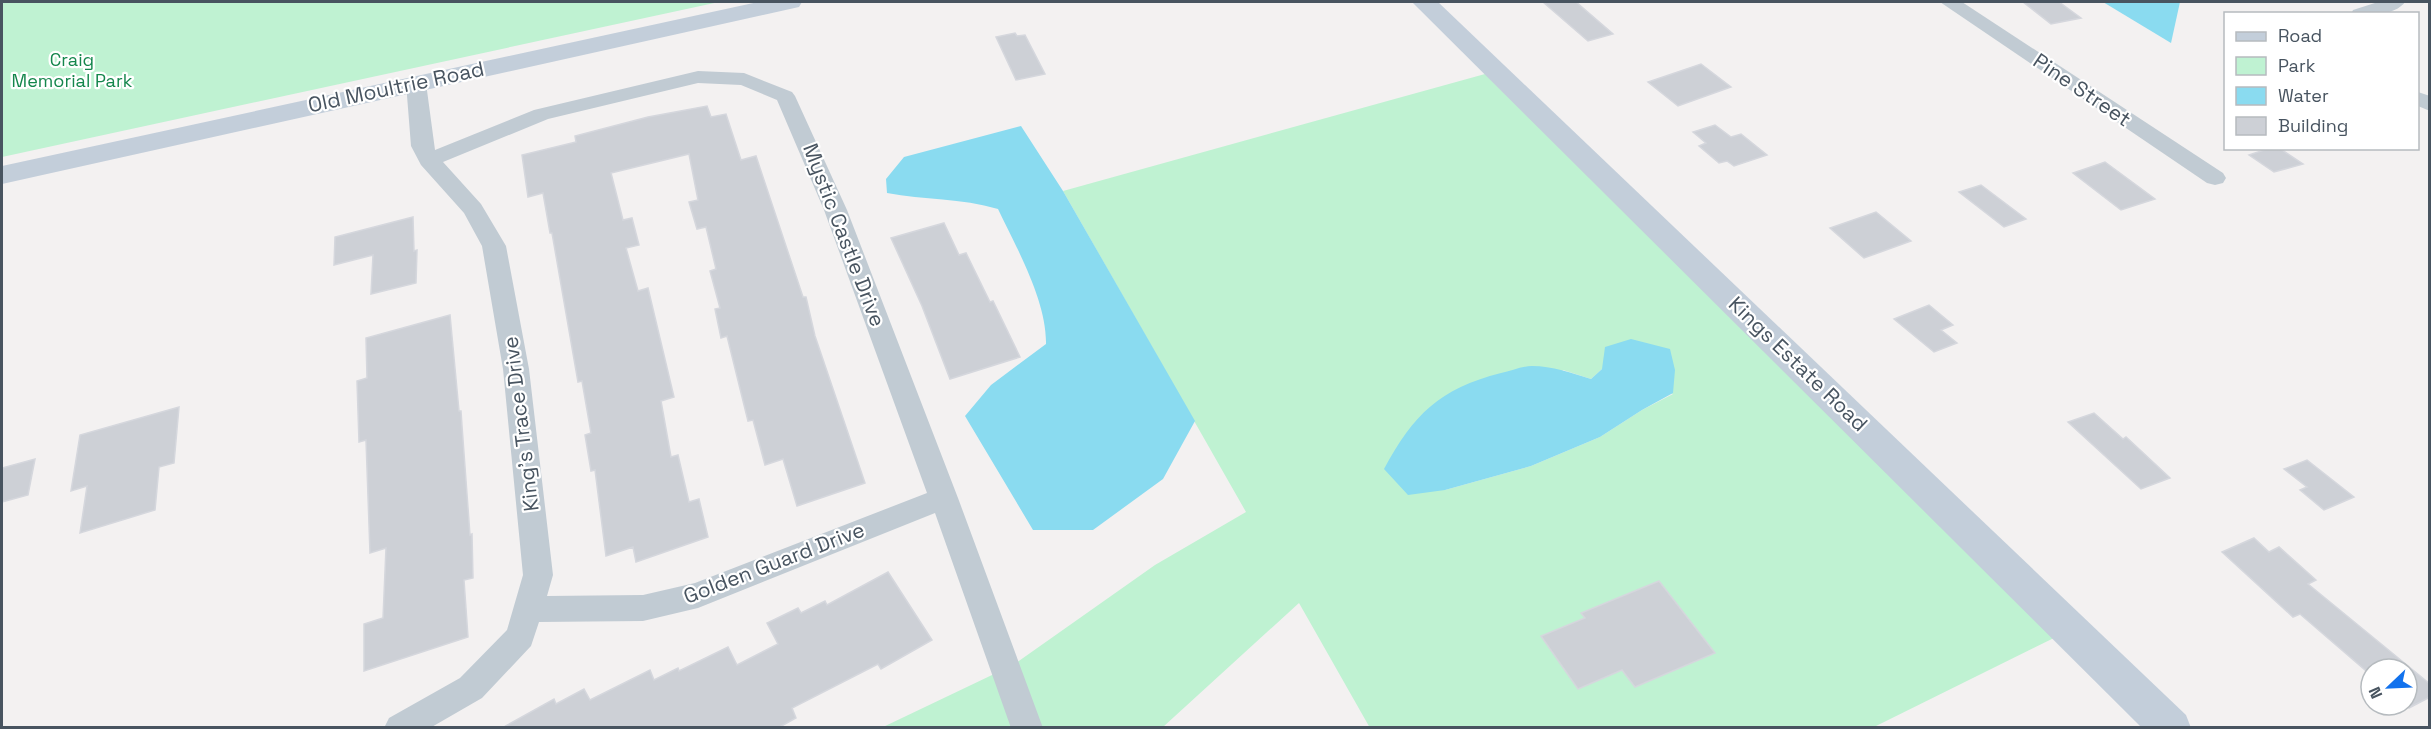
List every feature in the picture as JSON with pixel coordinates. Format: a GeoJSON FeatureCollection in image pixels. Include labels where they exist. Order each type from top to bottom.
{"type":"FeatureCollection","features":[{"type":"Feature","properties":{"kind":"street","name":"Old Moultrie Road"},"geometry":{"type":"LineString","coordinates":[[2,175],[790,2]]}},
{"type":"Feature","properties":{"kind":"street","name":"Kings Estate Road"},"geometry":{"type":"LineString","coordinates":[[1424,2],[2171,728]]}},
{"type":"Feature","properties":{"kind":"street","name":"Pine Street"},"geometry":{"type":"LineString","coordinates":[[1950,2],[2214,178]]}},
{"type":"Feature","properties":{"kind":"street"},"geometry":{"type":"LineString","coordinates":[[2367,12],[2395,2]]}},
{"type":"Feature","properties":{"kind":"street","name":"Mystic Castle Drive"},"geometry":{"type":"LineString","coordinates":[[429,160],[541,114],[698,77],[744,79],[785,96],[806,136],[944,498],[1027,728]]}},
{"type":"Feature","properties":{"kind":"street","name":"King's Trace Drive"},"geometry":{"type":"LineString","coordinates":[[400,728],[471,688],[520,637],[538,575],[516,369],[494,246],[473,208],[429,160],[422,147],[416,83]]}},
{"type":"Feature","properties":{"kind":"street","name":"Golden Guard Drive"},"geometry":{"type":"LineString","coordinates":[[528,609],[643,608],[698,595],[807,550],[944,498]]}},
{"type":"Feature","properties":{"kind":"green space","name":"Craig Memorial Park"},"geometry":{"type":"Polygon","coordinates":[[[2,2],[719,2],[2,157],[2,2]]]}},
{"type":"Feature","properties":{"kind":"green space"},"geometry":{"type":"Polygon","coordinates":[[[1485,74],[2058,636],[1874,727],[1370,728],[1299,603],[1163,727],[881,728],[1013,665],[1155,565],[1246,512],[1063,191],[1485,74]],[[1602,369],[1591,379],[1563,370],[1445,490],[1531,466],[1600,437],[1642,410],[1673,394],[1602,369]]]}},
{"type":"Feature","properties":{"kind":"water"},"geometry":{"type":"Polygon","coordinates":[[[2103,2],[2180,2],[2171,43],[2103,2]]]}},
{"type":"Feature","properties":{"kind":"water"},"geometry":{"type":"Polygon","coordinates":[[[1021,126],[1063,191],[1195,421],[1163,479],[1093,530],[1033,530],[965,416],[991,385],[1046,344],[1045,327],[1036,292],[998,209],[984,205],[887,193],[886,179],[904,157],[1021,126]]]}},
{"type":"Feature","properties":{"kind":"water"},"geometry":{"type":"Polygon","coordinates":[[[1631,339],[1670,349],[1675,370],[1673,393],[1600,437],[1531,466],[1445,490],[1408,495],[1384,469],[1406,433],[1430,406],[1461,387],[1479,379],[1528,366],[1569,372],[1591,379],[1602,369],[1605,347],[1631,339]]]}},
{"type":"Feature","properties":{"kind":"building"},"geometry":{"type":"Polygon","coordinates":[[[1543,2],[1576,2],[1613,34],[1588,41],[1543,2]]]}},
{"type":"Feature","properties":{"kind":"building"},"geometry":{"type":"Polygon","coordinates":[[[2023,2],[2059,2],[2081,18],[2051,24],[2023,2]]]}},
{"type":"Feature","properties":{"kind":"building"},"geometry":{"type":"Polygon","coordinates":[[[1015,33],[1017,36],[1025,35],[1045,74],[1016,80],[996,37],[1015,33]]]}},
{"type":"Feature","properties":{"kind":"building"},"geometry":{"type":"Polygon","coordinates":[[[1701,64],[1731,87],[1678,106],[1648,82],[1701,64]]]}},
{"type":"Feature","properties":{"kind":"building"},"geometry":{"type":"Polygon","coordinates":[[[707,106],[711,117],[726,114],[741,160],[756,156],[803,297],[806,297],[815,336],[865,483],[797,506],[783,459],[765,465],[753,420],[748,421],[727,336],[721,338],[715,309],[720,308],[710,271],[716,269],[706,227],[697,229],[689,202],[698,200],[689,154],[611,173],[623,220],[632,218],[639,245],[626,248],[638,291],[648,288],[674,397],[661,401],[671,457],[678,455],[689,502],[699,499],[708,537],[636,562],[633,547],[606,556],[595,470],[591,471],[585,435],[591,433],[582,381],[578,382],[552,233],[550,233],[543,193],[528,197],[522,155],[576,142],[575,136],[648,117],[707,106]]]}},
{"type":"Feature","properties":{"kind":"building"},"geometry":{"type":"Polygon","coordinates":[[[1715,125],[1731,137],[1741,134],[1767,155],[1734,166],[1727,161],[1719,163],[1699,146],[1706,143],[1693,132],[1715,125]]]}},
{"type":"Feature","properties":{"kind":"building"},"geometry":{"type":"Polygon","coordinates":[[[2264,150],[2282,150],[2303,164],[2274,172],[2249,155],[2264,150]]]}},
{"type":"Feature","properties":{"kind":"building"},"geometry":{"type":"Polygon","coordinates":[[[2105,162],[2155,199],[2121,210],[2073,173],[2105,162]]]}},
{"type":"Feature","properties":{"kind":"building"},"geometry":{"type":"Polygon","coordinates":[[[1981,185],[2026,219],[2004,227],[1959,192],[1981,185]]]}},
{"type":"Feature","properties":{"kind":"building"},"geometry":{"type":"Polygon","coordinates":[[[1876,212],[1911,241],[1864,258],[1830,228],[1876,212]]]}},
{"type":"Feature","properties":{"kind":"building"},"geometry":{"type":"Polygon","coordinates":[[[413,217],[414,251],[417,250],[416,283],[371,294],[373,255],[334,265],[335,237],[413,217]]]}},
{"type":"Feature","properties":{"kind":"building"},"geometry":{"type":"Polygon","coordinates":[[[944,223],[959,255],[966,253],[990,302],[993,301],[1020,357],[950,379],[922,306],[891,238],[944,223]]]}},
{"type":"Feature","properties":{"kind":"building"},"geometry":{"type":"Polygon","coordinates":[[[1929,305],[1953,325],[1941,330],[1957,343],[1934,352],[1894,319],[1929,305]]]}},
{"type":"Feature","properties":{"kind":"building"},"geometry":{"type":"Polygon","coordinates":[[[450,315],[459,411],[461,411],[470,535],[472,534],[473,578],[464,580],[468,637],[364,671],[364,624],[383,618],[386,548],[370,553],[366,440],[359,442],[357,381],[367,378],[366,338],[450,315]]]}},
{"type":"Feature","properties":{"kind":"building"},"geometry":{"type":"Polygon","coordinates":[[[179,407],[174,463],[159,467],[155,510],[80,533],[87,486],[71,491],[80,435],[179,407]]]}},
{"type":"Feature","properties":{"kind":"building"},"geometry":{"type":"Polygon","coordinates":[[[2094,413],[2123,439],[2126,437],[2170,478],[2141,489],[2068,422],[2094,413]]]}},
{"type":"Feature","properties":{"kind":"building"},"geometry":{"type":"Polygon","coordinates":[[[35,459],[28,495],[2,502],[2,468],[35,459]]]}},
{"type":"Feature","properties":{"kind":"building"},"geometry":{"type":"Polygon","coordinates":[[[2307,460],[2354,497],[2324,510],[2300,490],[2307,487],[2284,469],[2307,460]]]}},
{"type":"Feature","properties":{"kind":"building"},"geometry":{"type":"Polygon","coordinates":[[[2254,538],[2269,552],[2279,547],[2316,580],[2308,584],[2397,657],[2359,657],[2359,665],[2300,614],[2293,617],[2222,552],[2254,538]]]}},
{"type":"Feature","properties":{"kind":"building"},"geometry":{"type":"Polygon","coordinates":[[[888,572],[932,640],[881,669],[878,664],[792,708],[796,718],[778,728],[502,728],[554,699],[556,704],[584,689],[590,700],[650,670],[654,680],[678,668],[679,671],[728,647],[737,665],[778,644],[767,623],[798,608],[801,613],[825,601],[827,605],[888,572]]]}},
{"type":"Feature","properties":{"kind":"building"},"geometry":{"type":"Polygon","coordinates":[[[1659,581],[1715,653],[1635,687],[1622,670],[1578,689],[1541,636],[1585,618],[1581,613],[1659,581]]]}},
{"type":"Feature","properties":{"kind":"building"},"geometry":{"type":"Polygon","coordinates":[[[2419,675],[2430,684],[2430,697],[2419,703],[2419,675]]]}}]}
